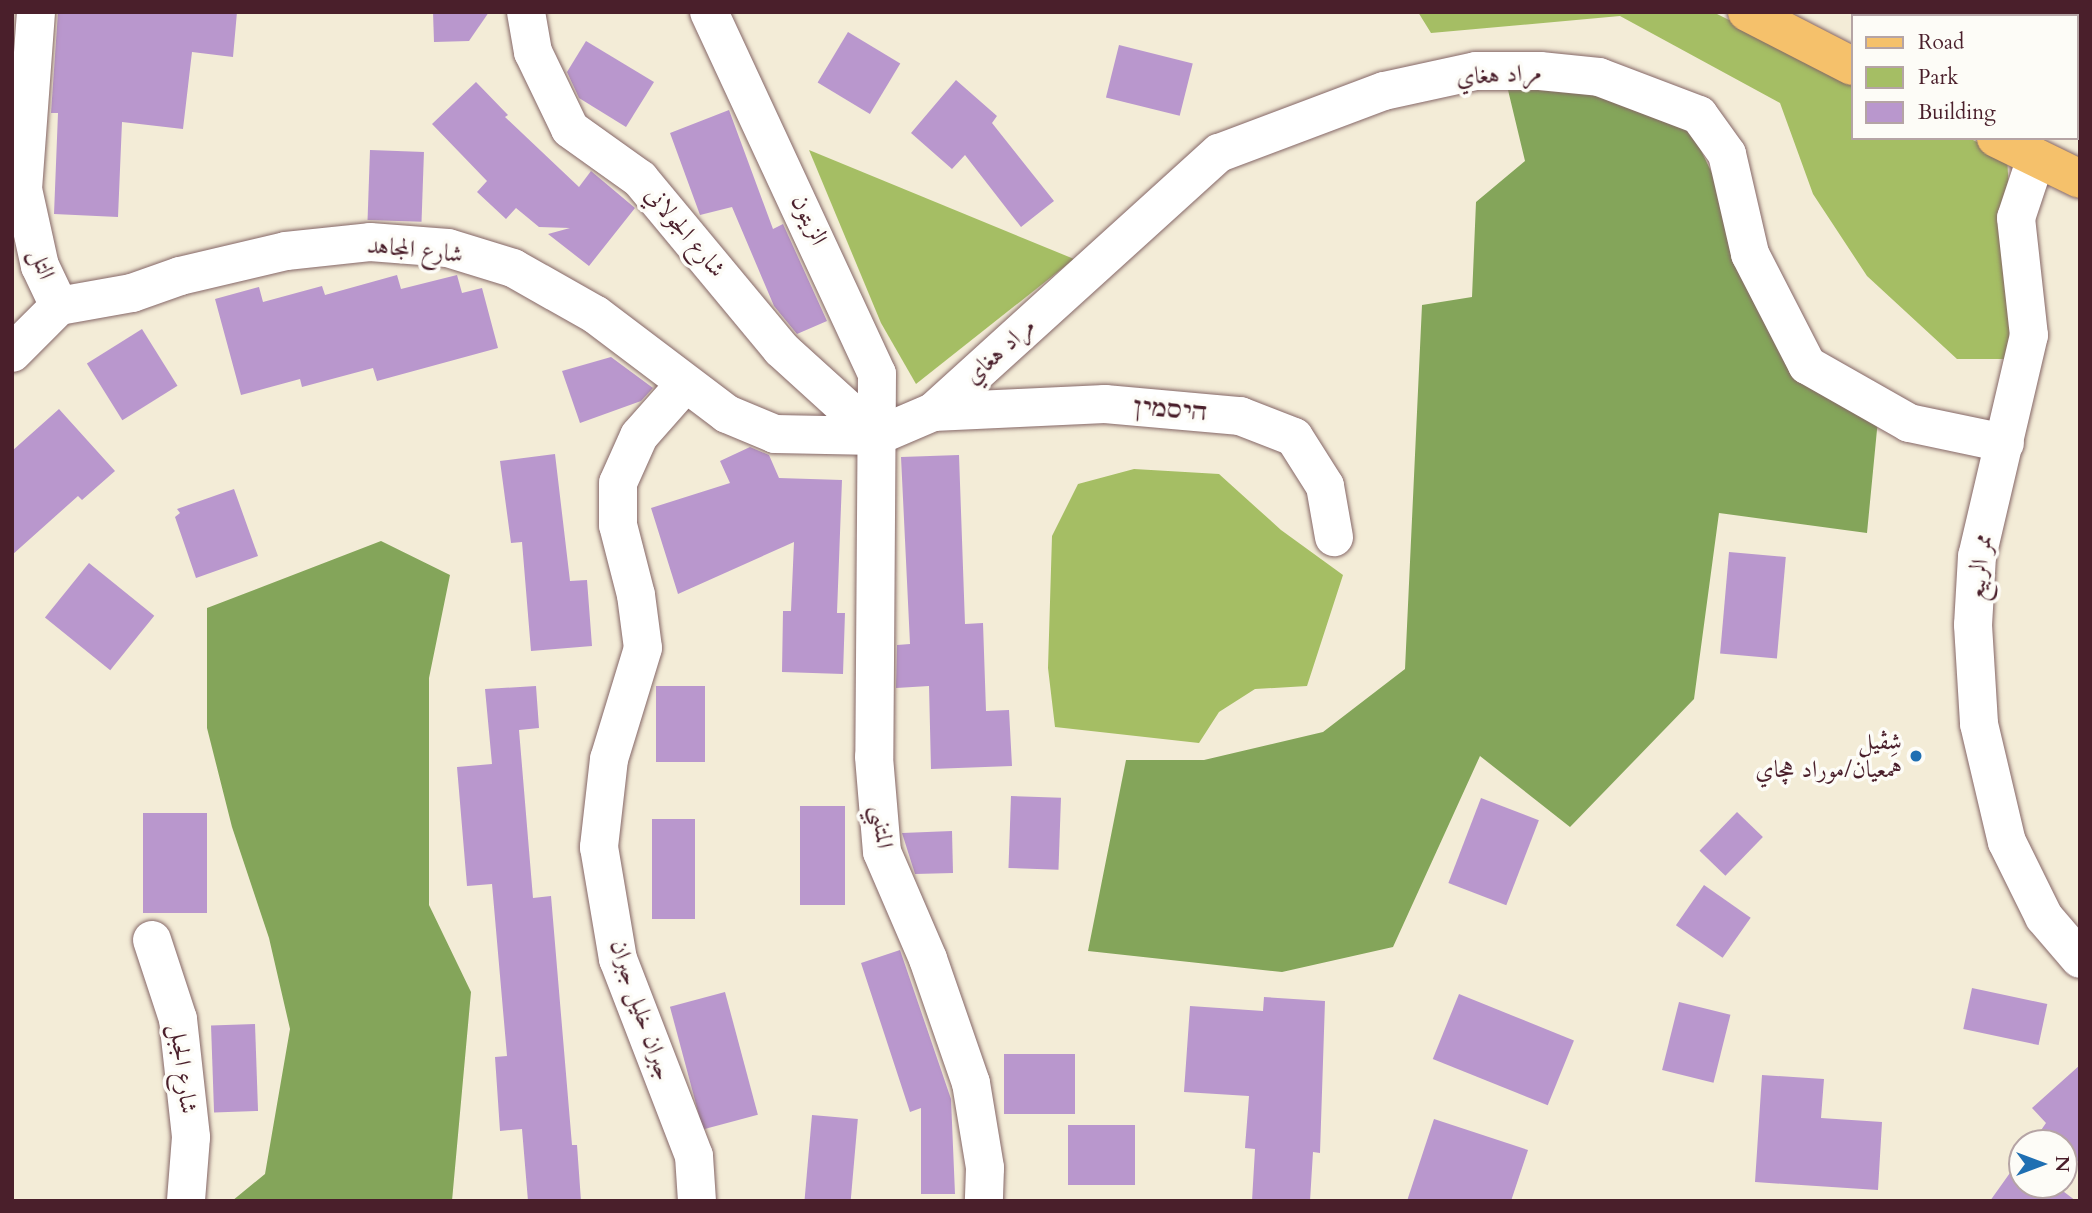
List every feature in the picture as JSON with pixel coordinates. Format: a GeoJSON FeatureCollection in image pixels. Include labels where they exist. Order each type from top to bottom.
{"type":"FeatureCollection","features":[{"type":"Feature","properties":{"kind":"main road"},"geometry":{"type":"LineString","coordinates":[[1746,12],[1850,65]]}},
{"type":"Feature","properties":{"kind":"main road"},"geometry":{"type":"LineString","coordinates":[[2000,140],[2080,179]]}},
{"type":"Feature","properties":{"kind":"street","name":"التل"},"geometry":{"type":"LineString","coordinates":[[36,12],[23,189],[40,266],[59,306]]}},
{"type":"Feature","properties":{"kind":"street","name":"شارع الجولاني"},"geometry":{"type":"LineString","coordinates":[[526,12],[533,52],[569,130],[640,179],[781,349],[877,436]]}},
{"type":"Feature","properties":{"kind":"street","name":"الزيتون"},"geometry":{"type":"LineString","coordinates":[[709,12],[877,374],[877,436]]}},
{"type":"Feature","properties":{"kind":"street","name":"مراد هغاي"},"geometry":{"type":"LineString","coordinates":[[877,436],[933,412],[1219,153],[1384,91],[1476,71],[1540,71],[1599,77],[1699,115],[1727,153],[1750,254],[1807,365],[1909,422],[2005,443]]}},
{"type":"Feature","properties":{"kind":"street","name":"ممر الربيع"},"geometry":{"type":"LineString","coordinates":[[2036,158],[2016,218],[2029,335],[1977,556],[1973,625],[1979,724],[2007,842],[2044,917],[2080,959]]}},
{"type":"Feature","properties":{"kind":"street","name":"شارع المجاهد"},"geometry":{"type":"LineString","coordinates":[[59,306],[132,293],[180,276],[286,251],[370,242],[448,248],[513,268],[561,295],[596,316],[727,414],[775,434],[877,436]]}},
{"type":"Feature","properties":{"kind":"street"},"geometry":{"type":"LineString","coordinates":[[12,353],[59,306]]}},
{"type":"Feature","properties":{"kind":"street","name":"جبران خليل جبران"},"geometry":{"type":"LineString","coordinates":[[685,384],[639,436],[618,483],[618,525],[636,595],[643,648],[609,759],[599,847],[618,960],[694,1156],[697,1201]]}},
{"type":"Feature","properties":{"kind":"street","name":"היסמין"},"geometry":{"type":"LineString","coordinates":[[933,412],[1105,404],[1240,416],[1294,438],[1325,486],[1334,537]]}},
{"type":"Feature","properties":{"kind":"street","name":"المتنبي"},"geometry":{"type":"LineString","coordinates":[[877,436],[874,757],[883,852],[928,958],[971,1083],[985,1168],[984,1201]]}},
{"type":"Feature","properties":{"kind":"street","name":"شارع الجبل"},"geometry":{"type":"LineString","coordinates":[[152,940],[178,1019],[191,1137],[186,1201]]}},
{"type":"Feature","properties":{"kind":"green space"},"geometry":{"type":"Polygon","coordinates":[[[1418,12],[1713,12],[1850,80],[1850,140],[1973,140],[2007,157],[2019,359],[1957,359],[1867,276],[1813,194],[1780,103],[1620,16],[1431,33],[1418,12]]]}},
{"type":"Feature","properties":{"kind":"green space"},"geometry":{"type":"Polygon","coordinates":[[[1508,90],[1591,90],[1682,111],[1764,281],[1826,368],[1879,409],[1867,533],[1719,513],[1694,699],[1570,827],[1480,756],[1393,947],[1282,972],[1088,951],[1126,760],[1204,760],[1323,732],[1405,669],[1422,305],[1472,297],[1476,202],[1525,161],[1508,90]]]}},
{"type":"Feature","properties":{"kind":"green space"},"geometry":{"type":"Polygon","coordinates":[[[809,150],[1074,259],[916,384],[881,323],[809,150]]]}},
{"type":"Feature","properties":{"kind":"green space"},"geometry":{"type":"Polygon","coordinates":[[[1134,469],[1219,474],[1281,530],[1343,575],[1307,686],[1255,689],[1219,712],[1199,743],[1055,727],[1048,668],[1052,536],[1078,484],[1134,469]]]}},
{"type":"Feature","properties":{"kind":"green space"},"geometry":{"type":"Polygon","coordinates":[[[381,541],[450,575],[429,678],[429,905],[471,992],[452,1201],[232,1201],[265,1174],[290,1029],[269,938],[232,827],[207,728],[207,608],[381,541]]]}},
{"type":"Feature","properties":{"kind":"building"},"geometry":{"type":"Polygon","coordinates":[[[58,12],[237,12],[233,57],[192,52],[183,129],[122,122],[118,217],[54,214],[58,113],[51,113],[58,12]]]}},
{"type":"Feature","properties":{"kind":"building"},"geometry":{"type":"Polygon","coordinates":[[[433,12],[489,12],[469,41],[434,42],[433,12]]]}},
{"type":"Feature","properties":{"kind":"building"},"geometry":{"type":"Polygon","coordinates":[[[848,32],[900,63],[870,114],[818,83],[848,32]]]}},
{"type":"Feature","properties":{"kind":"building"},"geometry":{"type":"Polygon","coordinates":[[[586,41],[654,82],[626,127],[579,98],[567,72],[586,41]]]}},
{"type":"Feature","properties":{"kind":"building"},"geometry":{"type":"Polygon","coordinates":[[[1119,45],[1193,63],[1180,116],[1106,97],[1119,45]]]}},
{"type":"Feature","properties":{"kind":"building"},"geometry":{"type":"Polygon","coordinates":[[[956,80],[997,116],[992,123],[1054,201],[1021,227],[965,155],[952,169],[911,133],[956,80]]]}},
{"type":"Feature","properties":{"kind":"building"},"geometry":{"type":"Polygon","coordinates":[[[476,82],[508,115],[505,117],[579,187],[591,171],[635,208],[589,266],[548,234],[570,228],[539,227],[516,208],[506,219],[477,192],[487,181],[432,124],[476,82]]]}},
{"type":"Feature","properties":{"kind":"building"},"geometry":{"type":"Polygon","coordinates":[[[729,110],[773,229],[783,224],[827,321],[797,334],[774,306],[732,207],[700,215],[670,133],[729,110]]]}},
{"type":"Feature","properties":{"kind":"building"},"geometry":{"type":"Polygon","coordinates":[[[370,150],[424,152],[422,222],[368,220],[370,150]]]}},
{"type":"Feature","properties":{"kind":"building"},"geometry":{"type":"Polygon","coordinates":[[[397,275],[401,289],[457,275],[462,293],[482,288],[498,348],[377,381],[373,368],[302,387],[300,379],[241,395],[215,299],[259,287],[263,302],[322,286],[325,295],[397,275]]]}},
{"type":"Feature","properties":{"kind":"building"},"geometry":{"type":"Polygon","coordinates":[[[142,329],[178,386],[122,420],[87,363],[142,329]]]}},
{"type":"Feature","properties":{"kind":"building"},"geometry":{"type":"Polygon","coordinates":[[[611,357],[653,388],[641,401],[580,423],[562,371],[611,357]]]}},
{"type":"Feature","properties":{"kind":"building"},"geometry":{"type":"Polygon","coordinates":[[[59,409],[115,471],[82,500],[78,496],[12,555],[12,451],[59,409]]]}},
{"type":"Feature","properties":{"kind":"building"},"geometry":{"type":"Polygon","coordinates":[[[750,447],[769,455],[779,478],[842,480],[837,613],[845,613],[843,674],[782,672],[783,611],[791,611],[794,542],[678,594],[651,508],[730,483],[720,461],[750,447]]]}},
{"type":"Feature","properties":{"kind":"building"},"geometry":{"type":"Polygon","coordinates":[[[555,454],[570,581],[587,580],[592,646],[531,651],[522,542],[511,543],[500,461],[555,454]]]}},
{"type":"Feature","properties":{"kind":"building"},"geometry":{"type":"Polygon","coordinates":[[[959,455],[965,624],[983,623],[986,711],[1009,710],[1012,766],[931,769],[929,686],[896,688],[897,645],[910,644],[901,457],[959,455]]]}},
{"type":"Feature","properties":{"kind":"building"},"geometry":{"type":"Polygon","coordinates":[[[234,489],[258,556],[196,578],[175,517],[180,513],[177,509],[234,489]]]}},
{"type":"Feature","properties":{"kind":"building"},"geometry":{"type":"Polygon","coordinates":[[[1729,552],[1786,557],[1777,659],[1720,654],[1729,552]]]}},
{"type":"Feature","properties":{"kind":"building"},"geometry":{"type":"Polygon","coordinates":[[[89,563],[154,616],[110,670],[45,617],[89,563]]]}},
{"type":"Feature","properties":{"kind":"building"},"geometry":{"type":"Polygon","coordinates":[[[536,686],[539,728],[519,730],[533,898],[551,896],[572,1145],[577,1145],[581,1201],[528,1201],[522,1129],[500,1131],[495,1057],[507,1056],[492,884],[467,886],[457,767],[492,764],[485,689],[536,686]]]}},
{"type":"Feature","properties":{"kind":"building"},"geometry":{"type":"Polygon","coordinates":[[[656,686],[705,686],[705,762],[656,762],[656,686]]]}},
{"type":"Feature","properties":{"kind":"building"},"geometry":{"type":"Polygon","coordinates":[[[1011,796],[1061,798],[1058,870],[1008,868],[1011,796]]]}},
{"type":"Feature","properties":{"kind":"building"},"geometry":{"type":"Polygon","coordinates":[[[1481,798],[1539,820],[1506,905],[1448,883],[1481,798]]]}},
{"type":"Feature","properties":{"kind":"building"},"geometry":{"type":"Polygon","coordinates":[[[800,806],[845,806],[845,905],[800,905],[800,806]]]}},
{"type":"Feature","properties":{"kind":"building"},"geometry":{"type":"Polygon","coordinates":[[[1737,812],[1763,837],[1725,876],[1699,851],[1737,812]]]}},
{"type":"Feature","properties":{"kind":"building"},"geometry":{"type":"Polygon","coordinates":[[[143,813],[207,813],[207,913],[143,913],[143,813]]]}},
{"type":"Feature","properties":{"kind":"building"},"geometry":{"type":"Polygon","coordinates":[[[652,819],[695,819],[695,919],[652,919],[652,819]]]}},
{"type":"Feature","properties":{"kind":"building"},"geometry":{"type":"Polygon","coordinates":[[[952,831],[953,873],[915,874],[902,833],[952,831]]]}},
{"type":"Feature","properties":{"kind":"building"},"geometry":{"type":"Polygon","coordinates":[[[1704,885],[1751,918],[1723,958],[1676,925],[1704,885]]]}},
{"type":"Feature","properties":{"kind":"building"},"geometry":{"type":"Polygon","coordinates":[[[900,950],[951,1099],[955,1194],[921,1194],[921,1108],[910,1112],[861,963],[900,950]]]}},
{"type":"Feature","properties":{"kind":"building"},"geometry":{"type":"Polygon","coordinates":[[[1972,988],[2047,1004],[2039,1045],[1963,1029],[1972,988]]]}},
{"type":"Feature","properties":{"kind":"building"},"geometry":{"type":"Polygon","coordinates":[[[725,992],[758,1115],[703,1129],[670,1007],[725,992]]]}},
{"type":"Feature","properties":{"kind":"building"},"geometry":{"type":"Polygon","coordinates":[[[1459,994],[1574,1040],[1548,1105],[1433,1059],[1459,994]]]}},
{"type":"Feature","properties":{"kind":"building"},"geometry":{"type":"Polygon","coordinates":[[[1264,997],[1325,1001],[1320,1153],[1313,1152],[1310,1201],[1252,1201],[1255,1149],[1245,1148],[1249,1096],[1184,1092],[1190,1006],[1263,1011],[1264,997]]]}},
{"type":"Feature","properties":{"kind":"building"},"geometry":{"type":"Polygon","coordinates":[[[1679,1002],[1730,1015],[1713,1083],[1662,1070],[1679,1002]]]}},
{"type":"Feature","properties":{"kind":"building"},"geometry":{"type":"Polygon","coordinates":[[[255,1024],[258,1111],[214,1112],[211,1026],[255,1024]]]}},
{"type":"Feature","properties":{"kind":"building"},"geometry":{"type":"Polygon","coordinates":[[[1004,1054],[1075,1054],[1075,1114],[1004,1114],[1004,1054]]]}},
{"type":"Feature","properties":{"kind":"building"},"geometry":{"type":"Polygon","coordinates":[[[2080,1065],[2080,1159],[2078,1161],[2078,1129],[2042,1129],[2046,1123],[2032,1108],[2080,1065]]]}},
{"type":"Feature","properties":{"kind":"building"},"geometry":{"type":"Polygon","coordinates":[[[1762,1075],[1824,1079],[1821,1118],[1882,1122],[1878,1190],[1755,1182],[1762,1075]]]}},
{"type":"Feature","properties":{"kind":"building"},"geometry":{"type":"Polygon","coordinates":[[[812,1115],[858,1119],[851,1201],[805,1201],[812,1115]]]}},
{"type":"Feature","properties":{"kind":"building"},"geometry":{"type":"Polygon","coordinates":[[[1434,1119],[1528,1150],[1511,1201],[1407,1201],[1434,1119]]]}},
{"type":"Feature","properties":{"kind":"building"},"geometry":{"type":"Polygon","coordinates":[[[1068,1125],[1135,1125],[1135,1185],[1068,1185],[1068,1125]]]}},
{"type":"Feature","properties":{"kind":"building"},"geometry":{"type":"Polygon","coordinates":[[[2008,1176],[2008,1199],[2076,1201],[1990,1201],[2008,1176]]]}},
{"type":"Feature","properties":{"kind":"place","name":"شڤيل هَمعيان/موراد هچاي"},"geometry":{"type":"Point","coordinates":[1916,756]}}]}
